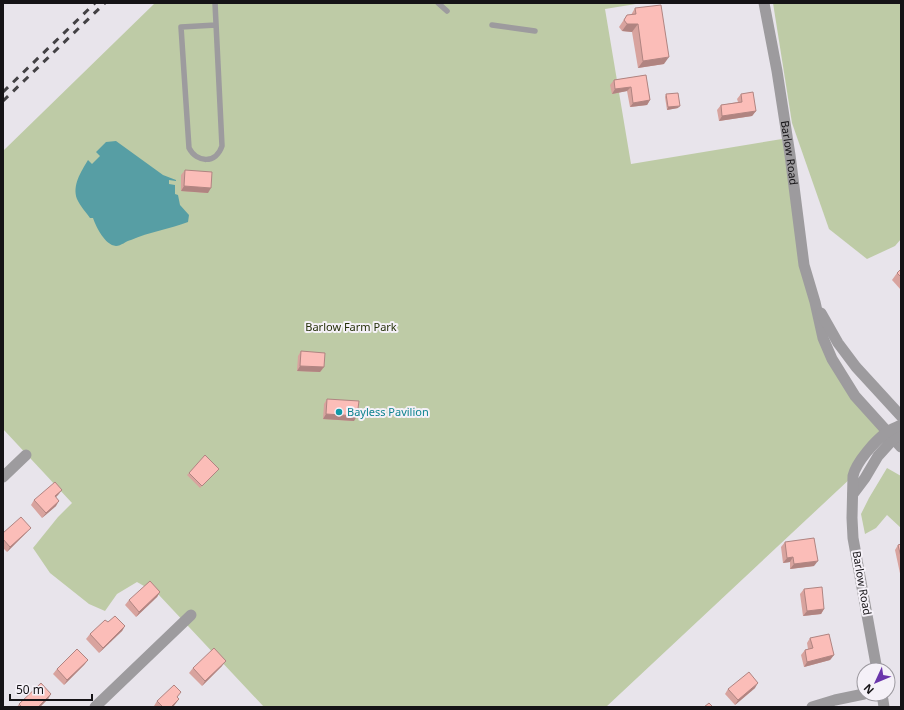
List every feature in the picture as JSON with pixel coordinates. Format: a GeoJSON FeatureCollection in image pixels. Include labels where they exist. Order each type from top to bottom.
{"type":"FeatureCollection","features":[{"type":"Feature","properties":{"kind":"street","name":"Barlow Road"},"geometry":{"type":"LineString","coordinates":[[764,3],[790,154],[804,265],[815,302],[822,338],[832,359],[855,396],[894,439]]}},
{"type":"Feature","properties":{"kind":"street","name":"Barlow Road"},"geometry":{"type":"LineString","coordinates":[[815,302],[838,343],[851,361],[901,416]]}},
{"type":"Feature","properties":{"kind":"street","name":"Barlow Road"},"geometry":{"type":"LineString","coordinates":[[894,439],[901,425]]}},
{"type":"Feature","properties":{"kind":"street","name":"Barlow Road"},"geometry":{"type":"LineString","coordinates":[[876,662],[853,538],[852,495],[854,471],[863,457],[894,439],[901,430]]}},
{"type":"Feature","properties":{"kind":"street"},"geometry":{"type":"LineString","coordinates":[[3,477],[26,456]]}},
{"type":"Feature","properties":{"kind":"street"},"geometry":{"type":"LineString","coordinates":[[95,707],[191,615]]}},
{"type":"Feature","properties":{"kind":"street"},"geometry":{"type":"LineString","coordinates":[[812,707],[856,696]]}},
{"type":"Feature","properties":{"kind":"lane"},"geometry":{"type":"LineString","coordinates":[[215,3],[222,146],[221,150],[215,156],[204,160],[192,154],[188,148],[181,27],[216,25]]}},
{"type":"Feature","properties":{"kind":"lane"},"geometry":{"type":"LineString","coordinates":[[438,3],[447,11]]}},
{"type":"Feature","properties":{"kind":"lane"},"geometry":{"type":"LineString","coordinates":[[492,25],[535,31]]}},
{"type":"Feature","properties":{"kind":"green space","name":"Barlow Farm Park"},"geometry":{"type":"Polygon","coordinates":[[[155,3],[642,3],[605,9],[631,164],[782,139],[820,341],[887,432],[853,476],[606,707],[264,707],[158,594],[137,582],[117,594],[105,611],[89,604],[50,573],[33,548],[58,517],[72,503],[3,429],[3,151],[155,3]]]}},
{"type":"Feature","properties":{"kind":"green space"},"geometry":{"type":"Polygon","coordinates":[[[773,3],[901,3],[901,239],[895,246],[867,259],[829,229],[792,123],[773,3]]]}},
{"type":"Feature","properties":{"kind":"green space"},"geometry":{"type":"Polygon","coordinates":[[[887,468],[901,476],[901,528],[887,515],[876,528],[865,534],[861,514],[887,468]]]}},
{"type":"Feature","properties":{"kind":"water"},"geometry":{"type":"Polygon","coordinates":[[[116,141],[163,175],[176,180],[169,180],[169,184],[175,185],[175,194],[178,195],[180,205],[189,215],[188,222],[145,235],[118,246],[112,245],[105,239],[96,226],[93,218],[90,218],[78,202],[76,184],[88,160],[92,164],[100,156],[96,152],[106,142],[116,141]]]}},
{"type":"Feature","properties":{"kind":"building"},"geometry":{"type":"Polygon","coordinates":[[[661,5],[669,57],[643,61],[638,24],[627,24],[624,20],[627,15],[636,14],[635,8],[661,5]]]}},
{"type":"Feature","properties":{"kind":"building"},"geometry":{"type":"Polygon","coordinates":[[[646,75],[650,100],[633,103],[631,87],[615,89],[614,80],[646,75]]]}},
{"type":"Feature","properties":{"kind":"building"},"geometry":{"type":"Polygon","coordinates":[[[753,92],[756,111],[722,116],[721,105],[742,102],[741,94],[753,92]]]}},
{"type":"Feature","properties":{"kind":"building"},"geometry":{"type":"Polygon","coordinates":[[[678,93],[680,106],[668,107],[666,94],[678,93]]]}},
{"type":"Feature","properties":{"kind":"building"},"geometry":{"type":"Polygon","coordinates":[[[185,170],[212,172],[211,188],[184,186],[185,170]]]}},
{"type":"Feature","properties":{"kind":"building"},"geometry":{"type":"Polygon","coordinates":[[[901,269],[901,277],[897,273],[901,269]]]}},
{"type":"Feature","properties":{"kind":"building"},"geometry":{"type":"Polygon","coordinates":[[[301,351],[325,353],[324,367],[300,366],[301,351]]]}},
{"type":"Feature","properties":{"kind":"building"},"geometry":{"type":"Polygon","coordinates":[[[327,399],[359,401],[357,416],[326,414],[327,399]]]}},
{"type":"Feature","properties":{"kind":"building"},"geometry":{"type":"Polygon","coordinates":[[[205,455],[219,469],[202,486],[189,473],[205,455]]]}},
{"type":"Feature","properties":{"kind":"building"},"geometry":{"type":"Polygon","coordinates":[[[55,482],[62,490],[55,496],[59,501],[46,513],[34,500],[55,482]]]}},
{"type":"Feature","properties":{"kind":"building"},"geometry":{"type":"Polygon","coordinates":[[[21,517],[31,528],[10,547],[3,539],[3,533],[21,517]]]}},
{"type":"Feature","properties":{"kind":"building"},"geometry":{"type":"Polygon","coordinates":[[[814,538],[818,561],[794,564],[793,557],[787,558],[785,542],[814,538]]]}},
{"type":"Feature","properties":{"kind":"building"},"geometry":{"type":"Polygon","coordinates":[[[901,544],[901,557],[898,545],[901,544]]]}},
{"type":"Feature","properties":{"kind":"building"},"geometry":{"type":"Polygon","coordinates":[[[150,581],[160,592],[139,612],[129,600],[150,581]]]}},
{"type":"Feature","properties":{"kind":"building"},"geometry":{"type":"Polygon","coordinates":[[[822,587],[824,609],[807,611],[804,589],[822,587]]]}},
{"type":"Feature","properties":{"kind":"building"},"geometry":{"type":"Polygon","coordinates":[[[115,616],[125,626],[103,648],[90,634],[105,620],[108,622],[115,616]]]}},
{"type":"Feature","properties":{"kind":"building"},"geometry":{"type":"Polygon","coordinates":[[[829,634],[834,655],[807,662],[805,650],[813,648],[810,638],[829,634]]]}},
{"type":"Feature","properties":{"kind":"building"},"geometry":{"type":"Polygon","coordinates":[[[214,648],[226,661],[205,681],[193,668],[214,648]]]}},
{"type":"Feature","properties":{"kind":"building"},"geometry":{"type":"Polygon","coordinates":[[[77,649],[88,660],[67,680],[57,669],[77,649]]]}},
{"type":"Feature","properties":{"kind":"building"},"geometry":{"type":"Polygon","coordinates":[[[749,672],[758,683],[738,700],[728,689],[749,672]]]}},
{"type":"Feature","properties":{"kind":"building"},"geometry":{"type":"Polygon","coordinates":[[[41,683],[51,694],[38,707],[22,707],[19,704],[41,683]]]}},
{"type":"Feature","properties":{"kind":"building"},"geometry":{"type":"Polygon","coordinates":[[[174,685],[181,692],[177,697],[179,699],[171,707],[163,707],[157,701],[174,685]]]}},
{"type":"Feature","properties":{"kind":"building"},"geometry":{"type":"Polygon","coordinates":[[[709,703],[713,707],[704,707],[709,703]]]}},
{"type":"Feature","properties":{"kind":"railway"},"geometry":{"type":"LineString","coordinates":[[3,92],[95,3]]}},
{"type":"Feature","properties":{"kind":"railway"},"geometry":{"type":"LineString","coordinates":[[3,101],[105,3]]}},
{"type":"Feature","properties":{"kind":"place","name":"Bayless Pavilion"},"geometry":{"type":"Point","coordinates":[339,412]}}]}
